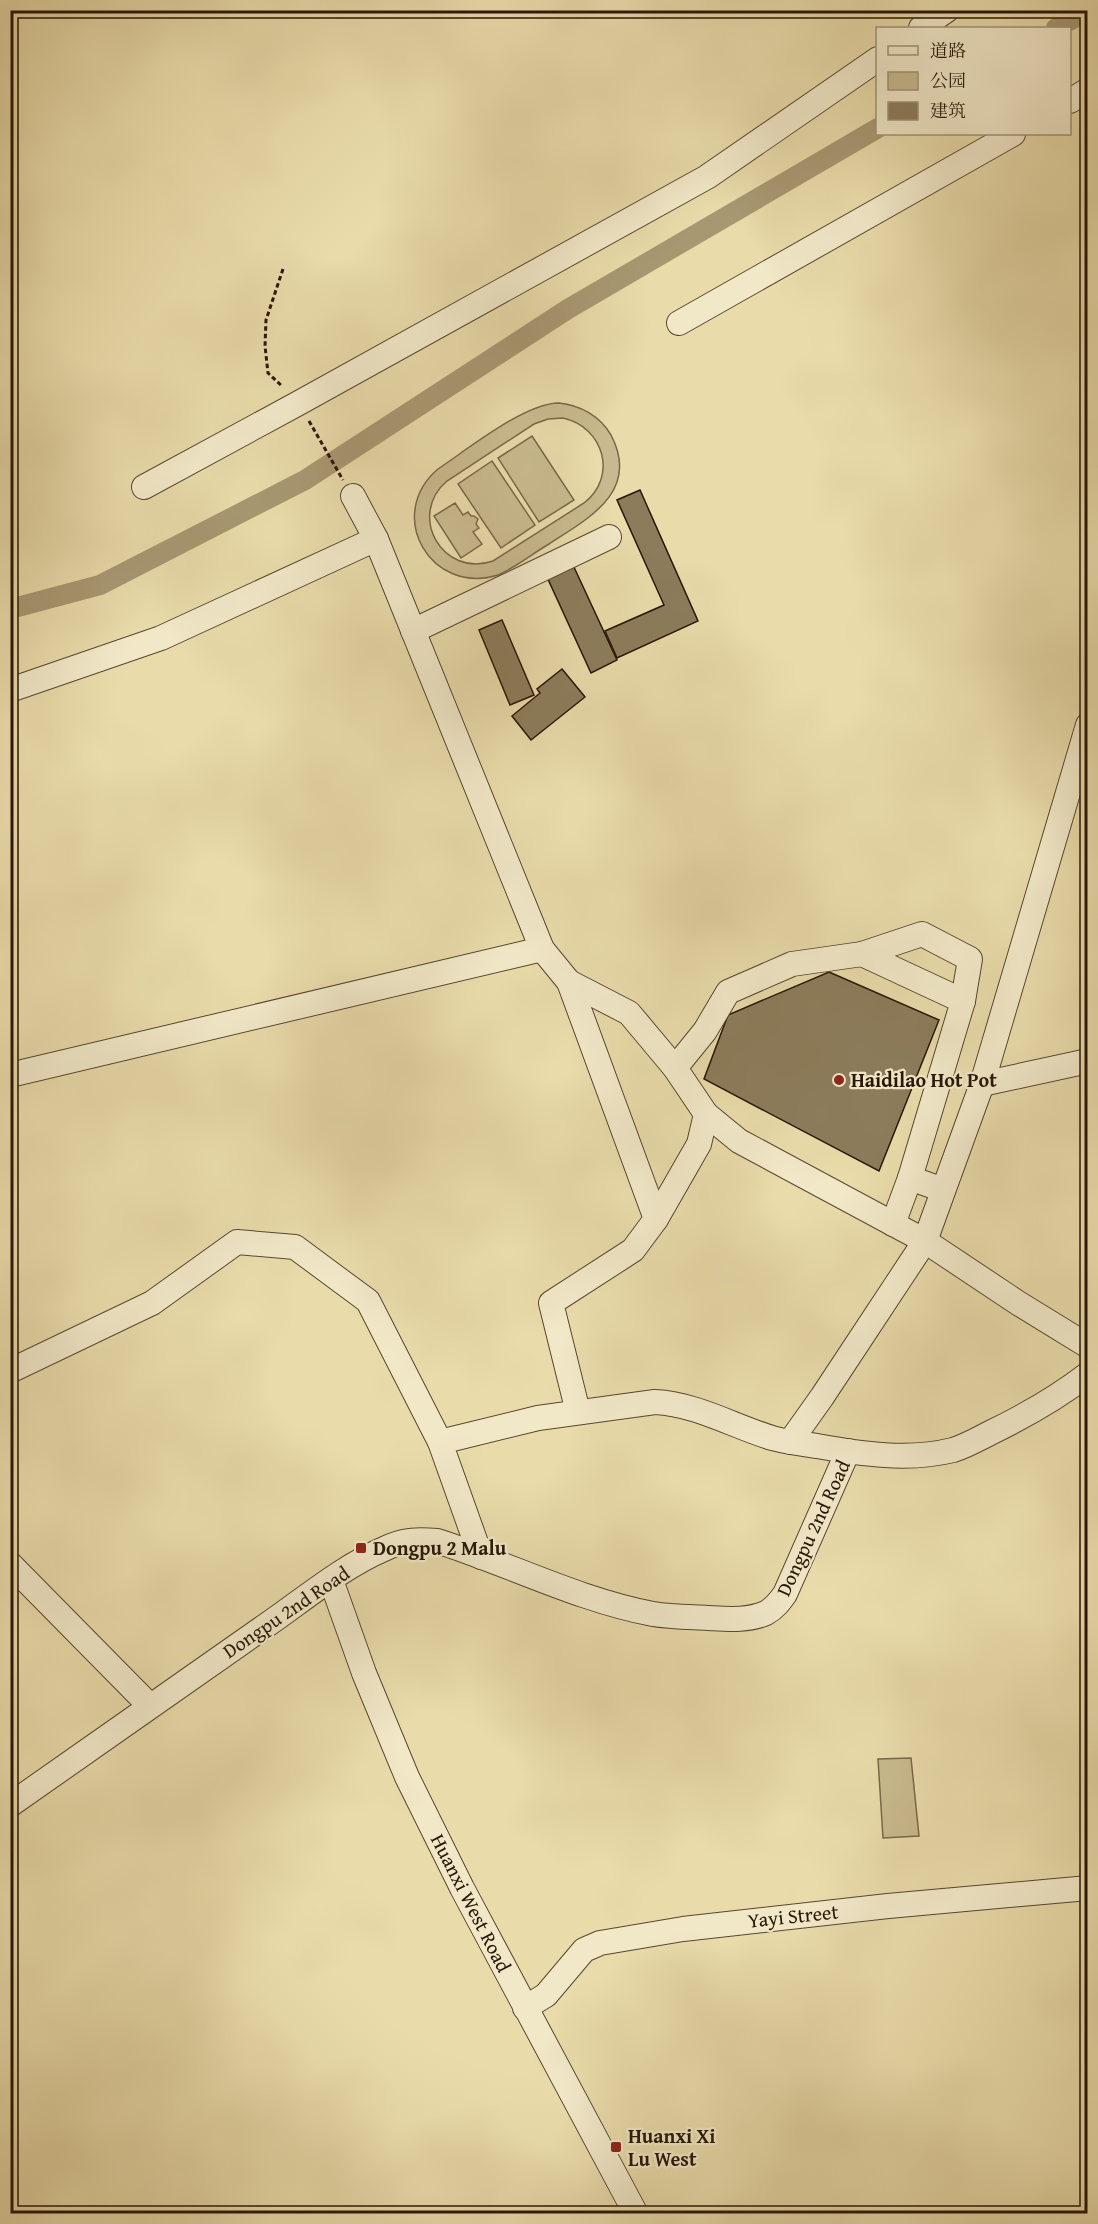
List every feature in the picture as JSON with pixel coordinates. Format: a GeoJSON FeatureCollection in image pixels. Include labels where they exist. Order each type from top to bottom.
{"type":"FeatureCollection","features":[{"type":"Feature","properties":{"kind":"street"},"geometry":{"type":"LineString","coordinates":[[922,27],[947,10]]}},
{"type":"Feature","properties":{"kind":"street"},"geometry":{"type":"LineString","coordinates":[[144,487],[303,412],[707,177],[876,60]]}},
{"type":"Feature","properties":{"kind":"street"},"geometry":{"type":"LineString","coordinates":[[1071,100],[1088,90]]}},
{"type":"Feature","properties":{"kind":"street"},"geometry":{"type":"LineString","coordinates":[[679,323],[1011,135]]}},
{"type":"Feature","properties":{"kind":"street"},"geometry":{"type":"LineString","coordinates":[[353,496],[376,539],[542,950],[569,982],[656,1219]]}},
{"type":"Feature","properties":{"kind":"street"},"geometry":{"type":"LineString","coordinates":[[412,631],[609,537]]}},
{"type":"Feature","properties":{"kind":"street"},"geometry":{"type":"LineString","coordinates":[[10,690],[161,638],[376,539]]}},
{"type":"Feature","properties":{"kind":"street"},"geometry":{"type":"LineString","coordinates":[[790,1442],[925,1241],[981,1084],[1088,725]]}},
{"type":"Feature","properties":{"kind":"street"},"geometry":{"type":"LineString","coordinates":[[675,1068],[705,1031],[728,992],[792,964],[862,954],[922,934],[970,959],[963,1001],[910,1178],[893,1224]]}},
{"type":"Feature","properties":{"kind":"street"},"geometry":{"type":"LineString","coordinates":[[10,1075],[542,950]]}},
{"type":"Feature","properties":{"kind":"street"},"geometry":{"type":"LineString","coordinates":[[862,954],[963,1001]]}},
{"type":"Feature","properties":{"kind":"street"},"geometry":{"type":"LineString","coordinates":[[569,982],[629,1013],[675,1068],[706,1114],[739,1141],[925,1241],[1088,1346]]}},
{"type":"Feature","properties":{"kind":"street"},"geometry":{"type":"LineString","coordinates":[[981,1084],[1088,1061]]}},
{"type":"Feature","properties":{"kind":"street"},"geometry":{"type":"LineString","coordinates":[[578,1412],[551,1303],[633,1250],[656,1219],[699,1144],[706,1114]]}},
{"type":"Feature","properties":{"kind":"street"},"geometry":{"type":"LineString","coordinates":[[910,1178],[943,1190]]}},
{"type":"Feature","properties":{"kind":"street"},"geometry":{"type":"LineString","coordinates":[[10,1371],[152,1303],[237,1242],[295,1247],[368,1301],[440,1442],[481,1557]]}},
{"type":"Feature","properties":{"kind":"street"},"geometry":{"type":"LineString","coordinates":[[440,1442],[538,1418],[646,1403],[674,1403],[750,1431],[790,1442],[848,1451],[905,1456],[954,1450],[1048,1403],[1088,1374]]}},
{"type":"Feature","properties":{"kind":"street","name":"Dongpu 2nd Road"},"geometry":{"type":"LineString","coordinates":[[10,1805],[331,1580],[383,1549],[416,1539],[437,1541],[628,1608],[679,1617],[729,1619],[751,1618],[766,1613],[777,1606],[786,1594],[848,1451]]}},
{"type":"Feature","properties":{"kind":"street"},"geometry":{"type":"LineString","coordinates":[[10,1564],[150,1706]]}},
{"type":"Feature","properties":{"kind":"street","name":"Huanxi West Road"},"geometry":{"type":"LineString","coordinates":[[331,1580],[364,1673],[408,1777],[462,1888],[636,2214]]}},
{"type":"Feature","properties":{"kind":"street","name":"Yayi Street"},"geometry":{"type":"LineString","coordinates":[[525,2008],[546,1995],[584,1950],[600,1943],[682,1929],[888,1906],[1088,1888]]}},
{"type":"Feature","properties":{"kind":"path"},"geometry":{"type":"LineString","coordinates":[[282,269],[266,320],[265,346],[268,374],[288,392],[303,412],[353,496]]}},
{"type":"Feature","properties":{"kind":"green space"},"geometry":{"type":"Polygon","coordinates":[[[559,403],[574,406],[595,417],[611,435],[619,455],[619,473],[615,488],[606,502],[579,524],[498,575],[474,578],[453,574],[435,563],[423,547],[416,528],[415,508],[422,488],[438,469],[481,439],[530,410],[559,403]],[[563,418],[548,419],[534,424],[447,481],[435,495],[430,510],[431,526],[436,540],[445,552],[459,560],[475,564],[493,561],[584,503],[595,492],[601,480],[602,454],[597,442],[577,423],[563,418]]]}},
{"type":"Feature","properties":{"kind":"green space"},"geometry":{"type":"Polygon","coordinates":[[[532,436],[574,500],[539,522],[498,458],[532,436]]]}},
{"type":"Feature","properties":{"kind":"green space"},"geometry":{"type":"Polygon","coordinates":[[[492,461],[535,525],[501,548],[458,484],[492,461]]]}},
{"type":"Feature","properties":{"kind":"green space"},"geometry":{"type":"Polygon","coordinates":[[[455,503],[463,515],[468,512],[478,519],[476,524],[479,528],[473,532],[482,544],[461,558],[434,516],[455,503]]]}},
{"type":"Feature","properties":{"kind":"green space"},"geometry":{"type":"Polygon","coordinates":[[[911,1758],[919,1836],[883,1838],[878,1759],[911,1758]]]}},
{"type":"Feature","properties":{"kind":"building"},"geometry":{"type":"Polygon","coordinates":[[[640,490],[698,621],[617,658],[605,631],[664,605],[617,500],[640,490]]]}},
{"type":"Feature","properties":{"kind":"building"},"geometry":{"type":"Polygon","coordinates":[[[573,565],[617,660],[591,673],[547,577],[573,565]]]}},
{"type":"Feature","properties":{"kind":"building"},"geometry":{"type":"Polygon","coordinates":[[[502,620],[534,695],[510,705],[479,630],[502,620]]]}},
{"type":"Feature","properties":{"kind":"building"},"geometry":{"type":"Polygon","coordinates":[[[562,669],[585,697],[531,740],[512,716],[540,693],[537,689],[562,669]]]}},
{"type":"Feature","properties":{"kind":"building"},"geometry":{"type":"Polygon","coordinates":[[[829,972],[939,1020],[879,1171],[704,1079],[728,1015],[829,972]]]}},
{"type":"Feature","properties":{"kind":"waterway"},"geometry":{"type":"LineString","coordinates":[[1058,27],[1088,11]]}},
{"type":"Feature","properties":{"kind":"waterway"},"geometry":{"type":"LineString","coordinates":[[10,609],[100,585],[305,480],[568,309],[876,129]]}},
{"type":"Feature","properties":{"kind":"place","name":"Haidilao Hot Pot"},"geometry":{"type":"Point","coordinates":[839,1080]}},
{"type":"Feature","properties":{"kind":"place","name":"Dongpu 2 Malu"},"geometry":{"type":"Point","coordinates":[361,1548]}},
{"type":"Feature","properties":{"kind":"place","name":"Huanxi Xi Lu West"},"geometry":{"type":"Point","coordinates":[616,2147]}}]}
